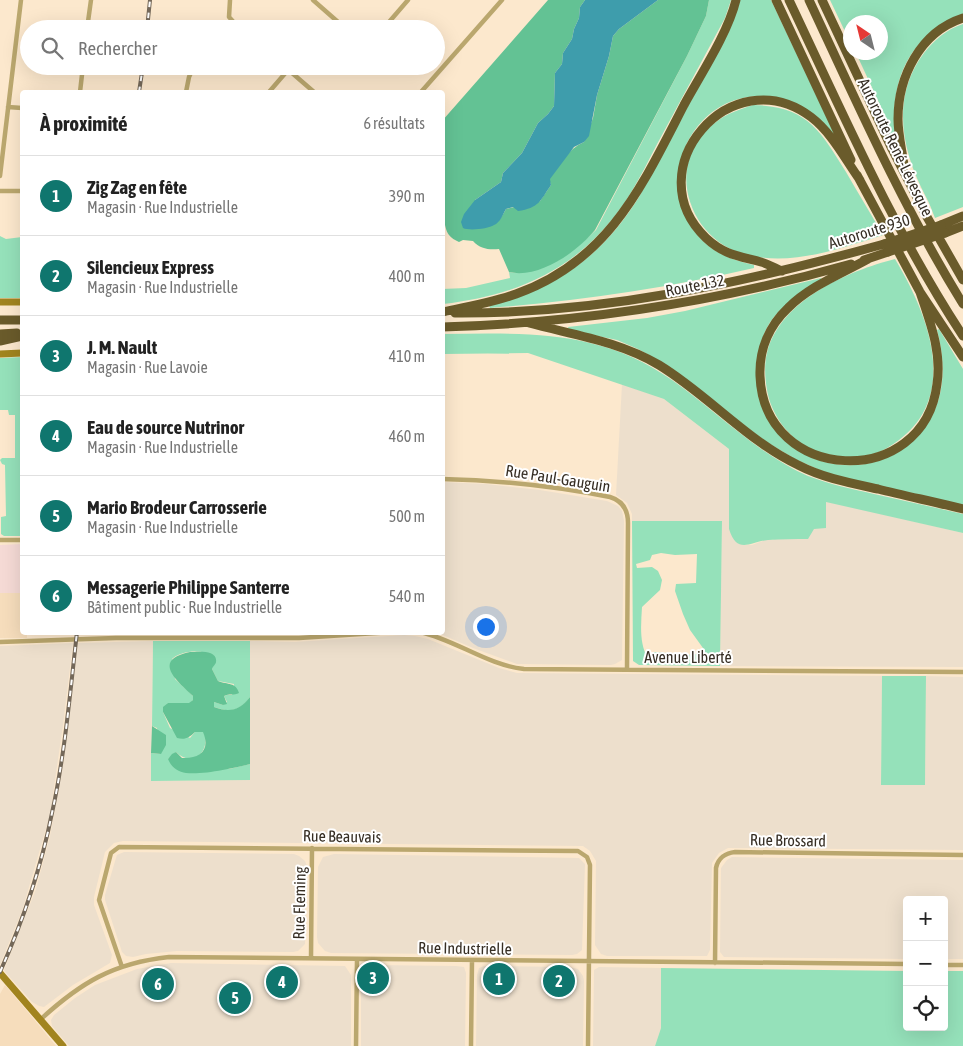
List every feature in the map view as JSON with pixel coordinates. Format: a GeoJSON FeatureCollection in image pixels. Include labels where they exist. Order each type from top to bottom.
{"type":"FeatureCollection","features":[{"type":"Feature","properties":{"kind":"highway"},"geometry":{"type":"LineString","coordinates":[[445,312],[502,299],[536,286],[567,268],[588,252],[602,238],[623,214],[646,177],[726,28],[736,0]]}},
{"type":"Feature","properties":{"kind":"highway"},"geometry":{"type":"LineString","coordinates":[[776,0],[860,180],[920,292],[963,357]]}},
{"type":"Feature","properties":{"kind":"highway","name":"Autoroute René-Lévesque"},"geometry":{"type":"LineString","coordinates":[[789,0],[871,173],[905,239],[963,336]]}},
{"type":"Feature","properties":{"kind":"highway","name":"Autoroute René-Lévesque"},"geometry":{"type":"LineString","coordinates":[[809,0],[898,188],[928,245],[963,304]]}},
{"type":"Feature","properties":{"kind":"highway"},"geometry":{"type":"LineString","coordinates":[[822,0],[892,149],[927,217],[963,280]]}},
{"type":"Feature","properties":{"kind":"highway"},"geometry":{"type":"LineString","coordinates":[[905,173],[898,120],[899,101],[904,80],[912,61],[926,42],[945,26],[963,18]]}},
{"type":"Feature","properties":{"kind":"highway"},"geometry":{"type":"LineString","coordinates":[[782,271],[723,250],[708,240],[693,222],[683,196],[682,172],[688,150],[700,129],[723,110],[739,104],[762,100],[786,104],[807,114],[821,127],[832,139],[860,180]]}},
{"type":"Feature","properties":{"kind":"highway","name":"Autoroute 930"},"geometry":{"type":"LineString","coordinates":[[782,271],[943,229],[962,219]]}},
{"type":"Feature","properties":{"kind":"highway","name":"Route 132"},"geometry":{"type":"LineString","coordinates":[[445,327],[587,318],[686,303],[776,284],[868,259],[943,229]]}},
{"type":"Feature","properties":{"kind":"highway"},"geometry":{"type":"LineString","coordinates":[[868,259],[798,299],[779,318],[766,342],[761,358],[760,373],[764,399],[778,427],[798,446],[829,460],[862,461],[879,457],[894,450],[918,429],[932,405],[938,374],[935,338],[920,292]]}},
{"type":"Feature","properties":{"kind":"highway","name":"Route 132"},"geometry":{"type":"LineString","coordinates":[[445,313],[499,313],[605,304],[692,290],[782,271]]}},
{"type":"Feature","properties":{"kind":"highway"},"geometry":{"type":"LineString","coordinates":[[0,320],[20,320]]}},
{"type":"Feature","properties":{"kind":"highway"},"geometry":{"type":"LineString","coordinates":[[529,323],[604,340],[643,356],[672,374],[767,447],[807,470],[845,482],[963,509]]}},
{"type":"Feature","properties":{"kind":"highway"},"geometry":{"type":"LineString","coordinates":[[0,334],[20,335]]}},
{"type":"Feature","properties":{"kind":"highway"},"geometry":{"type":"LineString","coordinates":[[0,341],[20,336]]}},
{"type":"Feature","properties":{"kind":"street"},"geometry":{"type":"LineString","coordinates":[[0,176],[21,0]]}},
{"type":"Feature","properties":{"kind":"street"},"geometry":{"type":"LineString","coordinates":[[88,20],[91,0]]}},
{"type":"Feature","properties":{"kind":"street"},"geometry":{"type":"LineString","coordinates":[[230,0],[229,17],[231,20]]}},
{"type":"Feature","properties":{"kind":"street"},"geometry":{"type":"LineString","coordinates":[[313,0],[336,20]]}},
{"type":"Feature","properties":{"kind":"street"},"geometry":{"type":"LineString","coordinates":[[391,20],[408,0]]}},
{"type":"Feature","properties":{"kind":"street"},"geometry":{"type":"LineString","coordinates":[[445,65],[502,0]]}},
{"type":"Feature","properties":{"kind":"street"},"geometry":{"type":"LineString","coordinates":[[80,90],[82,75]]}},
{"type":"Feature","properties":{"kind":"street"},"geometry":{"type":"LineString","coordinates":[[186,90],[190,75]]}},
{"type":"Feature","properties":{"kind":"street"},"geometry":{"type":"LineString","coordinates":[[270,90],[281,75]]}},
{"type":"Feature","properties":{"kind":"street"},"geometry":{"type":"LineString","coordinates":[[294,75],[312,90]]}},
{"type":"Feature","properties":{"kind":"street"},"geometry":{"type":"LineString","coordinates":[[423,90],[436,75]]}},
{"type":"Feature","properties":{"kind":"street"},"geometry":{"type":"LineString","coordinates":[[8,106],[20,108]]}},
{"type":"Feature","properties":{"kind":"street"},"geometry":{"type":"LineString","coordinates":[[0,191],[20,191]]}},
{"type":"Feature","properties":{"kind":"street"},"geometry":{"type":"LineString","coordinates":[[0,302],[20,302]]}},
{"type":"Feature","properties":{"kind":"street"},"geometry":{"type":"LineString","coordinates":[[0,354],[20,353]]}},
{"type":"Feature","properties":{"kind":"street","name":"Rue Paul-Gauguin"},"geometry":{"type":"LineString","coordinates":[[445,478],[490,480],[535,485],[610,497],[620,502],[627,512],[628,523],[627,670]]}},
{"type":"Feature","properties":{"kind":"street"},"geometry":{"type":"LineString","coordinates":[[0,540],[20,540]]}},
{"type":"Feature","properties":{"kind":"street"},"geometry":{"type":"LineString","coordinates":[[61,635],[61,640]]}},
{"type":"Feature","properties":{"kind":"street"},"geometry":{"type":"LineString","coordinates":[[0,642],[237,635],[306,638],[349,635]]}},
{"type":"Feature","properties":{"kind":"street","name":"Avenue Liberté"},"geometry":{"type":"LineString","coordinates":[[430,635],[496,662],[516,668],[963,672]]}},
{"type":"Feature","properties":{"kind":"street","name":"Rue Beauvais"},"geometry":{"type":"LineString","coordinates":[[122,966],[99,900],[109,857],[116,848],[126,846],[581,852],[587,856],[590,865],[589,962]]}},
{"type":"Feature","properties":{"kind":"street","name":"Rue Fleming"},"geometry":{"type":"LineString","coordinates":[[311,958],[312,848]]}},
{"type":"Feature","properties":{"kind":"street","name":"Rue Brossard"},"geometry":{"type":"LineString","coordinates":[[715,963],[716,868],[719,860],[727,854],[735,852],[963,855]]}},
{"type":"Feature","properties":{"kind":"street","name":"Rue Industrielle"},"geometry":{"type":"LineString","coordinates":[[40,1020],[77,988],[100,976],[122,966],[145,960],[169,957],[903,964]]}},
{"type":"Feature","properties":{"kind":"street"},"geometry":{"type":"LineString","coordinates":[[356,1046],[357,959]]}},
{"type":"Feature","properties":{"kind":"street"},"geometry":{"type":"LineString","coordinates":[[471,1046],[472,960]]}},
{"type":"Feature","properties":{"kind":"street"},"geometry":{"type":"LineString","coordinates":[[588,1046],[589,962]]}},
{"type":"Feature","properties":{"kind":"street"},"geometry":{"type":"LineString","coordinates":[[948,965],[963,965]]}},
{"type":"Feature","properties":{"kind":"street"},"geometry":{"type":"LineString","coordinates":[[0,973],[63,1046]]}},
{"type":"Feature","properties":{"kind":"shaded area"},"geometry":{"type":"Polygon","coordinates":[[[622,384],[664,399],[729,449],[729,529],[744,545],[773,540],[826,501],[963,533],[963,667],[720,666],[722,521],[632,521],[632,514],[627,503],[616,495],[622,384]]]}},
{"type":"Feature","properties":{"kind":"shaded area"},"geometry":{"type":"Polygon","coordinates":[[[445,482],[486,484],[540,490],[607,501],[618,506],[622,511],[624,521],[622,660],[611,665],[517,664],[443,635],[445,635],[445,482]]]}},
{"type":"Feature","properties":{"kind":"shaded area"},"geometry":{"type":"Polygon","coordinates":[[[20,544],[20,593],[0,593],[0,545],[20,544]]]}},
{"type":"Feature","properties":{"kind":"shaded area"},"geometry":{"type":"Polygon","coordinates":[[[0,593],[20,593],[20,635],[27,635],[27,638],[0,638],[0,593]]]}},
{"type":"Feature","properties":{"kind":"shaded area"},"geometry":{"type":"Polygon","coordinates":[[[404,635],[428,639],[499,668],[517,673],[882,676],[881,785],[925,784],[926,676],[963,677],[963,850],[728,848],[719,853],[712,863],[710,950],[707,956],[607,956],[601,954],[595,945],[596,861],[590,851],[583,846],[123,841],[114,843],[105,852],[94,897],[94,905],[112,955],[110,963],[73,985],[44,1007],[32,1002],[4,970],[36,889],[50,836],[64,760],[78,643],[153,641],[151,781],[250,780],[250,641],[295,642],[404,635]]]}},
{"type":"Feature","properties":{"kind":"shaded area"},"geometry":{"type":"Polygon","coordinates":[[[73,643],[50,815],[22,911],[0,965],[0,646],[73,643]]]}},
{"type":"Feature","properties":{"kind":"shaded area"},"geometry":{"type":"Polygon","coordinates":[[[124,852],[294,854],[299,856],[305,861],[307,866],[305,944],[298,951],[293,952],[177,951],[133,957],[126,956],[122,952],[105,900],[117,855],[124,852]]]}},
{"type":"Feature","properties":{"kind":"shaded area"},"geometry":{"type":"Polygon","coordinates":[[[334,854],[579,858],[585,864],[582,950],[572,955],[331,953],[325,951],[318,943],[317,937],[318,867],[323,857],[334,854]]]}},
{"type":"Feature","properties":{"kind":"shaded area"},"geometry":{"type":"Polygon","coordinates":[[[732,857],[963,860],[963,959],[948,959],[948,896],[903,896],[903,959],[724,957],[720,952],[721,868],[732,857]]]}},
{"type":"Feature","properties":{"kind":"shaded area"},"geometry":{"type":"Polygon","coordinates":[[[171,963],[345,966],[351,975],[351,1046],[69,1046],[52,1026],[51,1020],[54,1015],[95,985],[137,969],[171,963]]]}},
{"type":"Feature","properties":{"kind":"shaded area"},"geometry":{"type":"Polygon","coordinates":[[[372,965],[464,967],[466,973],[465,1046],[361,1046],[361,977],[365,969],[372,965]]]}},
{"type":"Feature","properties":{"kind":"shaded area"},"geometry":{"type":"Polygon","coordinates":[[[484,966],[569,967],[578,969],[584,981],[583,1046],[476,1046],[477,975],[479,968],[484,966]]]}},
{"type":"Feature","properties":{"kind":"shaded area"},"geometry":{"type":"Polygon","coordinates":[[[599,967],[661,968],[661,1028],[655,1046],[593,1046],[594,970],[599,967]]]}},
{"type":"Feature","properties":{"kind":"shaded area"},"geometry":{"type":"Polygon","coordinates":[[[5,985],[56,1046],[0,1046],[0,994],[5,985]]]}},
{"type":"Feature","properties":{"kind":"green space"},"geometry":{"type":"Polygon","coordinates":[[[548,0],[585,0],[580,7],[579,18],[572,39],[563,53],[562,64],[555,73],[554,106],[538,123],[522,153],[503,173],[501,182],[475,200],[484,227],[492,225],[498,222],[506,209],[540,201],[551,185],[549,179],[560,163],[573,149],[584,142],[593,118],[597,95],[613,36],[619,29],[658,0],[709,0],[706,16],[687,56],[595,230],[568,255],[545,268],[521,273],[509,272],[499,249],[485,248],[473,241],[463,240],[459,242],[449,235],[445,223],[445,118],[548,0]]]}},
{"type":"Feature","properties":{"kind":"green space"},"geometry":{"type":"Polygon","coordinates":[[[709,0],[731,0],[725,18],[640,177],[625,202],[607,225],[588,245],[568,261],[546,274],[498,294],[445,304],[445,289],[466,288],[510,278],[509,272],[515,273],[559,260],[596,230],[706,16],[709,0]]]}},
{"type":"Feature","properties":{"kind":"green space"},"geometry":{"type":"Polygon","coordinates":[[[740,0],[771,0],[835,135],[833,137],[813,114],[796,104],[771,97],[743,98],[719,107],[700,123],[686,145],[679,169],[679,194],[687,219],[708,246],[727,257],[754,265],[754,268],[689,282],[623,293],[557,302],[490,308],[489,305],[536,289],[575,267],[593,253],[624,219],[639,197],[729,30],[740,0]]]}},
{"type":"Feature","properties":{"kind":"green space"},"geometry":{"type":"Polygon","coordinates":[[[830,0],[963,0],[963,14],[936,28],[908,59],[902,72],[895,102],[894,119],[897,145],[895,147],[888,131],[887,120],[859,60],[888,60],[888,15],[843,15],[843,27],[830,0]]]}},
{"type":"Feature","properties":{"kind":"green space"},"geometry":{"type":"Polygon","coordinates":[[[963,24],[963,207],[935,218],[911,162],[903,125],[903,106],[913,70],[924,53],[941,36],[963,24]]]}},
{"type":"Feature","properties":{"kind":"green space"},"geometry":{"type":"Polygon","coordinates":[[[753,105],[771,106],[787,110],[810,123],[837,157],[883,235],[813,255],[795,258],[776,258],[741,253],[724,245],[709,234],[698,219],[690,202],[687,185],[687,167],[693,149],[704,133],[715,122],[732,112],[753,105]]]}},
{"type":"Feature","properties":{"kind":"green space"},"geometry":{"type":"Polygon","coordinates":[[[0,236],[6,239],[20,237],[20,298],[0,298],[0,236]]]}},
{"type":"Feature","properties":{"kind":"green space"},"geometry":{"type":"Polygon","coordinates":[[[895,259],[920,308],[928,334],[933,359],[932,385],[925,408],[911,430],[887,448],[878,452],[849,458],[820,453],[795,439],[782,424],[772,408],[766,385],[765,367],[767,353],[774,334],[801,303],[818,291],[857,271],[895,259]]]}},
{"type":"Feature","properties":{"kind":"green space"},"geometry":{"type":"Polygon","coordinates":[[[821,278],[822,280],[779,311],[763,337],[758,359],[758,393],[769,421],[788,443],[813,458],[842,465],[871,463],[900,451],[924,428],[937,406],[943,368],[937,330],[939,329],[963,369],[963,505],[833,476],[795,459],[765,441],[658,360],[617,340],[569,330],[568,327],[647,318],[685,311],[821,278]]]}},
{"type":"Feature","properties":{"kind":"green space"},"geometry":{"type":"Polygon","coordinates":[[[445,334],[533,335],[590,343],[618,351],[645,363],[672,380],[755,445],[790,467],[808,476],[832,484],[963,514],[963,533],[826,502],[826,528],[814,529],[808,539],[768,540],[745,545],[740,544],[732,537],[729,529],[729,449],[664,399],[528,353],[445,354],[445,334]]]}},
{"type":"Feature","properties":{"kind":"green space"},"geometry":{"type":"Polygon","coordinates":[[[20,357],[20,536],[4,536],[1,534],[1,517],[6,516],[5,465],[0,460],[2,458],[15,458],[15,415],[9,415],[8,410],[0,410],[0,358],[20,357]]]}},
{"type":"Feature","properties":{"kind":"green space"},"geometry":{"type":"Polygon","coordinates":[[[632,521],[722,521],[720,666],[639,665],[633,661],[632,521]],[[661,553],[652,555],[650,560],[636,564],[637,568],[652,567],[658,571],[662,580],[660,590],[642,607],[642,640],[648,659],[651,658],[654,652],[693,655],[699,653],[703,648],[690,630],[675,591],[676,584],[696,583],[697,554],[675,555],[661,553]]]}},
{"type":"Feature","properties":{"kind":"green space"},"geometry":{"type":"Polygon","coordinates":[[[153,641],[250,641],[250,697],[246,702],[234,710],[214,707],[214,702],[223,705],[227,702],[224,696],[232,695],[234,684],[218,681],[212,669],[214,656],[204,652],[186,652],[172,659],[175,679],[193,696],[193,700],[190,703],[168,703],[163,712],[170,728],[190,738],[195,732],[204,732],[205,739],[205,746],[199,756],[194,758],[182,757],[176,752],[168,759],[229,769],[250,764],[250,780],[151,781],[151,753],[161,754],[157,728],[152,726],[153,641]]]}},
{"type":"Feature","properties":{"kind":"green space"},"geometry":{"type":"Polygon","coordinates":[[[190,652],[206,652],[214,655],[216,662],[212,669],[218,681],[234,685],[238,689],[239,693],[224,696],[227,704],[223,705],[214,702],[214,707],[225,710],[234,709],[242,705],[250,697],[250,764],[218,771],[193,773],[178,770],[169,762],[168,759],[176,752],[182,758],[198,755],[204,749],[205,744],[203,732],[195,732],[185,739],[177,738],[163,712],[163,707],[168,703],[189,703],[193,700],[193,696],[175,678],[170,665],[172,660],[178,656],[190,652]]]}},
{"type":"Feature","properties":{"kind":"green space"},"geometry":{"type":"Polygon","coordinates":[[[882,676],[926,676],[925,785],[881,785],[882,676]]]}},
{"type":"Feature","properties":{"kind":"green space"},"geometry":{"type":"Polygon","coordinates":[[[152,726],[166,735],[166,745],[161,754],[151,753],[152,726]]]}},
{"type":"Feature","properties":{"kind":"green space"},"geometry":{"type":"Polygon","coordinates":[[[661,968],[903,971],[903,1031],[948,1031],[948,971],[963,971],[963,1046],[655,1046],[661,1028],[661,968]]]}},
{"type":"Feature","properties":{"kind":"water"},"geometry":{"type":"Polygon","coordinates":[[[585,0],[658,0],[619,29],[613,36],[597,95],[589,136],[584,142],[574,147],[550,179],[551,185],[538,203],[525,210],[518,211],[513,207],[506,209],[498,222],[491,226],[474,229],[463,228],[461,222],[464,214],[475,200],[501,182],[503,173],[522,153],[538,123],[554,106],[555,73],[562,64],[563,53],[572,39],[579,18],[580,7],[585,0]]]}},
{"type":"Feature","properties":{"kind":"railway"},"geometry":{"type":"LineString","coordinates":[[148,20],[150,0]]}},
{"type":"Feature","properties":{"kind":"railway"},"geometry":{"type":"LineString","coordinates":[[139,90],[142,75]]}},
{"type":"Feature","properties":{"kind":"railway"},"geometry":{"type":"LineString","coordinates":[[0,972],[30,894],[48,834],[64,746],[77,635]]}},
{"type":"Feature","properties":{"kind":"place","name":"J. M. Nault"},"geometry":{"type":"Point","coordinates":[373,978]}},
{"type":"Feature","properties":{"kind":"place","name":"Zig Zag en fête"},"geometry":{"type":"Point","coordinates":[499,979]}},
{"type":"Feature","properties":{"kind":"place","name":"Silencieux Express"},"geometry":{"type":"Point","coordinates":[559,981]}},
{"type":"Feature","properties":{"kind":"place","name":"Eau de source Nutrinor"},"geometry":{"type":"Point","coordinates":[282,982]}},
{"type":"Feature","properties":{"kind":"place","name":"Messagerie Philippe Santerre"},"geometry":{"type":"Point","coordinates":[158,984]}},
{"type":"Feature","properties":{"kind":"place","name":"Mario Brodeur Carrosserie"},"geometry":{"type":"Point","coordinates":[235,998]}}]}
